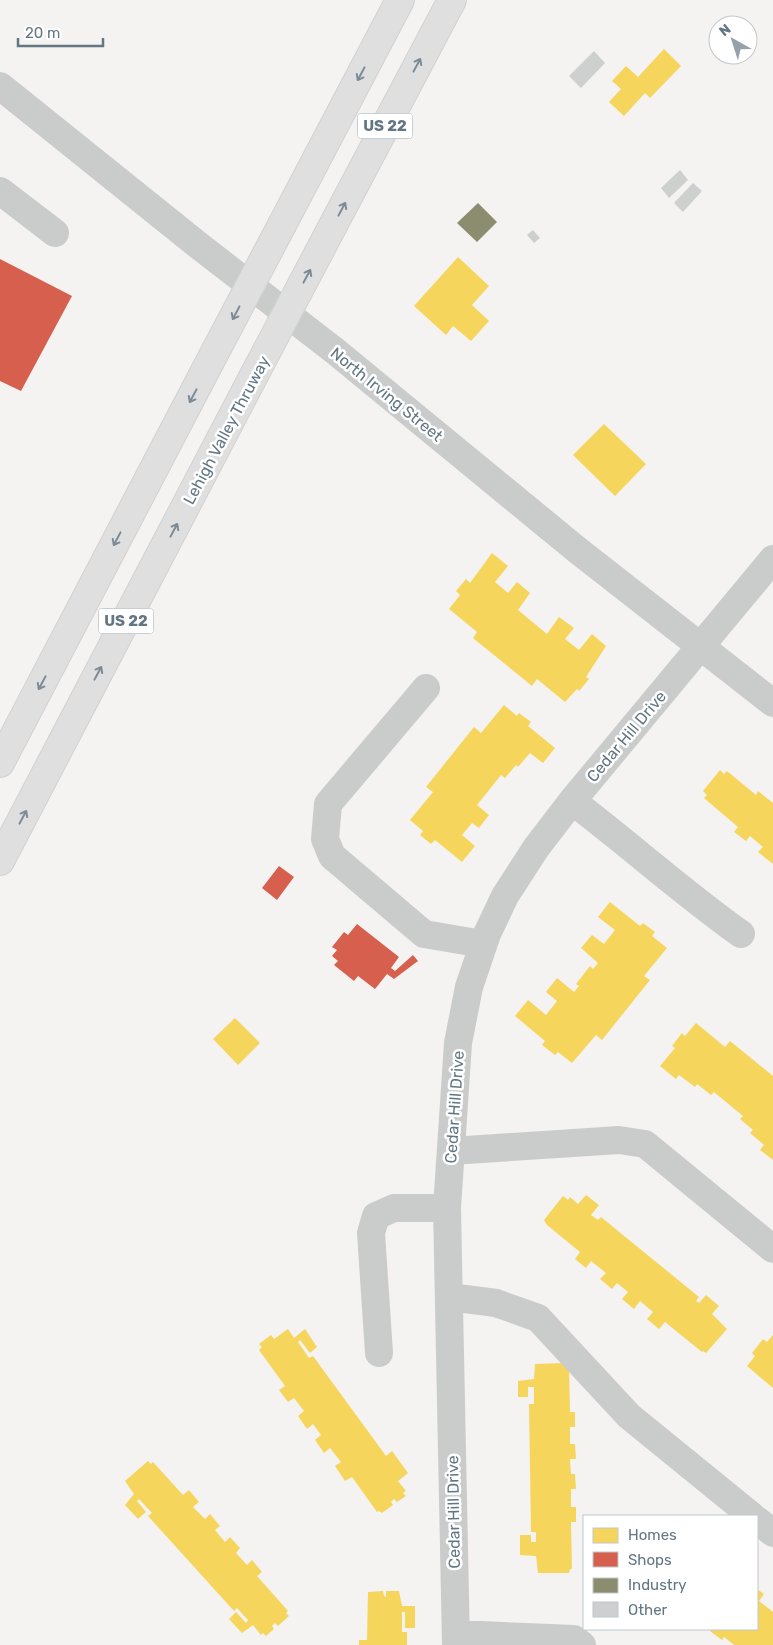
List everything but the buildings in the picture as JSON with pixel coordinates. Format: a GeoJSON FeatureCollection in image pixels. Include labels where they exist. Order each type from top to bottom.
{"type":"FeatureCollection","features":[{"type":"Feature","properties":{"kind":"highway","name":"US 22"},"geometry":{"type":"LineString","coordinates":[[0,763],[400,0]]}},
{"type":"Feature","properties":{"kind":"highway","name":"Lehigh Valley Thruway"},"geometry":{"type":"LineString","coordinates":[[0,860],[452,0]]}},
{"type":"Feature","properties":{"kind":"street","name":"North Irving Street"},"geometry":{"type":"LineString","coordinates":[[0,86],[198,245],[335,351],[576,549],[773,704]]}},
{"type":"Feature","properties":{"kind":"street"},"geometry":{"type":"LineString","coordinates":[[0,191],[55,233]]}},
{"type":"Feature","properties":{"kind":"street","name":"Cedar Hill Drive"},"geometry":{"type":"LineString","coordinates":[[456,1640],[447,1208],[458,1043],[469,987],[483,944],[505,896],[536,848],[572,801],[773,559]]}},
{"type":"Feature","properties":{"kind":"street"},"geometry":{"type":"LineString","coordinates":[[426,688],[328,804],[325,839],[332,856],[424,934],[483,944]]}},
{"type":"Feature","properties":{"kind":"street"},"geometry":{"type":"LineString","coordinates":[[572,801],[616,834],[702,907],[741,934]]}},
{"type":"Feature","properties":{"kind":"street"},"geometry":{"type":"LineString","coordinates":[[451,1151],[618,1140],[645,1144],[773,1249]]}},
{"type":"Feature","properties":{"kind":"street"},"geometry":{"type":"LineString","coordinates":[[379,1353],[370,1233],[376,1216],[394,1208],[447,1208]]}},
{"type":"Feature","properties":{"kind":"street"},"geometry":{"type":"LineString","coordinates":[[450,1298],[496,1303],[538,1318],[629,1416],[751,1515]]}},
{"type":"Feature","properties":{"kind":"street"},"geometry":{"type":"LineString","coordinates":[[758,1521],[773,1533]]}},
{"type":"Feature","properties":{"kind":"street"},"geometry":{"type":"LineString","coordinates":[[456,1640],[574,1639],[582,1645]]}}]}
